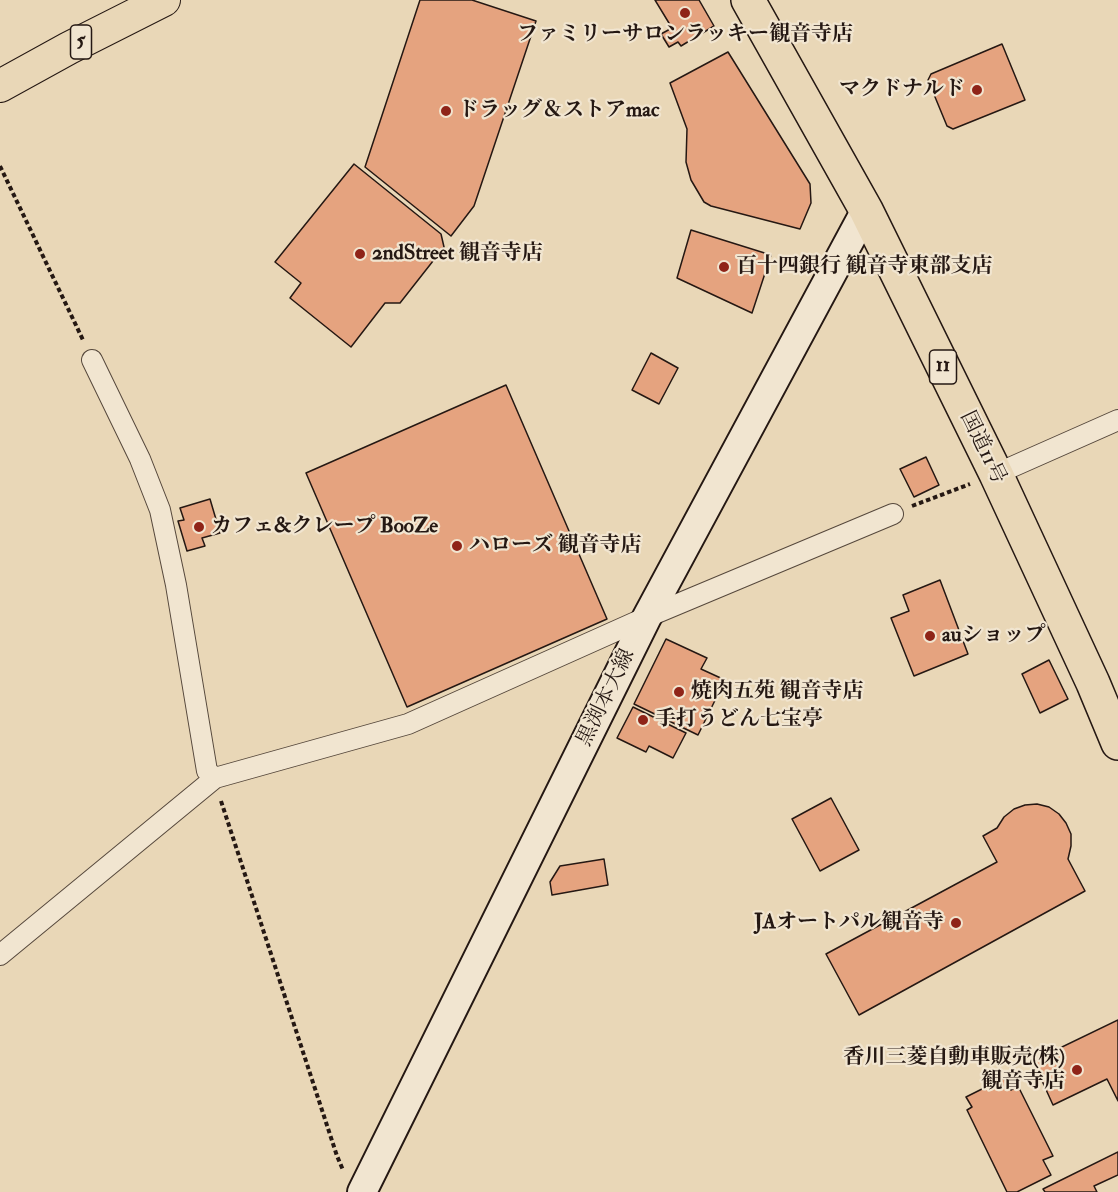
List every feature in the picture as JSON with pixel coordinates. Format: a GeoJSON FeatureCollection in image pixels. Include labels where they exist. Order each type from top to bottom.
{"type":"FeatureCollection","features":[{"type":"Feature","properties":{"kind":"highway","name":"国道11号"},"geometry":{"type":"LineString","coordinates":[[748,0],[866,210],[996,474],[1093,682],[1118,743]]}},
{"type":"Feature","properties":{"kind":"main road","name":"5"},"geometry":{"type":"LineString","coordinates":[[0,86],[164,0]]}},
{"type":"Feature","properties":{"kind":"main road","name":"黒渕本大線"},"geometry":{"type":"LineString","coordinates":[[354,1183],[647,617],[866,210]]}},
{"type":"Feature","properties":{"kind":"street"},"geometry":{"type":"LineString","coordinates":[[92,360],[140,459],[160,510],[178,597],[207,771],[214,778]]}},
{"type":"Feature","properties":{"kind":"street"},"geometry":{"type":"LineString","coordinates":[[996,474],[1118,420]]}},
{"type":"Feature","properties":{"kind":"street"},"geometry":{"type":"LineString","coordinates":[[0,955],[214,778],[408,724],[647,617],[893,514]]}},
{"type":"Feature","properties":{"kind":"path"},"geometry":{"type":"LineString","coordinates":[[0,166],[92,360]]}},
{"type":"Feature","properties":{"kind":"path"},"geometry":{"type":"LineString","coordinates":[[893,514],[996,474]]}},
{"type":"Feature","properties":{"kind":"path"},"geometry":{"type":"LineString","coordinates":[[214,778],[329,1133],[354,1183]]}},
{"type":"Feature","properties":{"kind":"building"},"geometry":{"type":"Polygon","coordinates":[[[420,0],[472,0],[536,21],[474,206],[451,236],[365,167],[420,0]]]}},
{"type":"Feature","properties":{"kind":"building","name":"ファミリーサロンラッキー観音寺店"},"geometry":{"type":"Polygon","coordinates":[[[655,0],[699,0],[714,26],[681,46],[678,42],[669,47],[661,34],[672,28],[655,0]]]}},
{"type":"Feature","properties":{"kind":"building","name":"マクドナルド"},"geometry":{"type":"Polygon","coordinates":[[[1002,44],[1025,100],[953,129],[947,126],[928,80],[931,74],[1002,44]]]}},
{"type":"Feature","properties":{"kind":"building"},"geometry":{"type":"Polygon","coordinates":[[[728,52],[810,184],[811,203],[800,229],[711,206],[704,202],[691,180],[686,162],[687,129],[670,83],[728,52]]]}},
{"type":"Feature","properties":{"kind":"building","name":"2ndStreet 観音寺店"},"geometry":{"type":"Polygon","coordinates":[[[354,164],[441,234],[444,247],[400,303],[385,303],[351,347],[290,298],[301,283],[275,262],[354,164]]]}},
{"type":"Feature","properties":{"kind":"building","name":"百十四銀行 観音寺東部支店"},"geometry":{"type":"Polygon","coordinates":[[[691,230],[771,255],[752,313],[677,278],[691,230]]]}},
{"type":"Feature","properties":{"kind":"building"},"geometry":{"type":"Polygon","coordinates":[[[651,353],[678,368],[659,404],[632,390],[651,353]]]}},
{"type":"Feature","properties":{"kind":"building","name":"ハローズ 観音寺店"},"geometry":{"type":"Polygon","coordinates":[[[506,385],[607,619],[407,707],[306,473],[506,385]]]}},
{"type":"Feature","properties":{"kind":"building"},"geometry":{"type":"Polygon","coordinates":[[[926,457],[939,485],[914,497],[900,469],[926,457]]]}},
{"type":"Feature","properties":{"kind":"building","name":"カフェ&クレープ BooZe"},"geometry":{"type":"Polygon","coordinates":[[[210,499],[220,533],[202,538],[205,546],[187,551],[178,521],[184,520],[180,508],[210,499]]]}},
{"type":"Feature","properties":{"kind":"building","name":"auショップ"},"geometry":{"type":"Polygon","coordinates":[[[940,580],[968,654],[914,676],[891,618],[909,611],[903,595],[940,580]]]}},
{"type":"Feature","properties":{"kind":"building","name":"焼肉五苑 観音寺店"},"geometry":{"type":"Polygon","coordinates":[[[666,639],[707,658],[701,669],[725,680],[698,735],[634,704],[666,639]]]}},
{"type":"Feature","properties":{"kind":"building"},"geometry":{"type":"Polygon","coordinates":[[[1049,660],[1068,699],[1040,713],[1022,674],[1049,660]]]}},
{"type":"Feature","properties":{"kind":"building","name":"手打うどん七宝亭"},"geometry":{"type":"Polygon","coordinates":[[[633,707],[686,733],[673,758],[649,746],[646,752],[617,738],[633,707]]]}},
{"type":"Feature","properties":{"kind":"building"},"geometry":{"type":"Polygon","coordinates":[[[831,798],[859,850],[820,871],[792,819],[831,798]]]}},
{"type":"Feature","properties":{"kind":"building","name":"JAオートパル観音寺"},"geometry":{"type":"Polygon","coordinates":[[[1037,804],[1049,807],[1066,823],[1071,834],[1068,859],[1085,891],[859,1015],[826,954],[997,862],[983,836],[997,828],[1004,817],[1014,809],[1037,804]]]}},
{"type":"Feature","properties":{"kind":"building"},"geometry":{"type":"Polygon","coordinates":[[[604,859],[608,885],[552,895],[550,882],[560,866],[604,859]]]}},
{"type":"Feature","properties":{"kind":"building","name":"香川三菱自動車販売(株) 観音寺店"},"geometry":{"type":"Polygon","coordinates":[[[1118,1020],[1118,1101],[1107,1079],[1053,1105],[1033,1061],[1118,1020]]]}},
{"type":"Feature","properties":{"kind":"building"},"geometry":{"type":"Polygon","coordinates":[[[1004,1078],[1011,1090],[1018,1086],[1053,1156],[1043,1160],[1051,1175],[1017,1192],[1007,1192],[967,1110],[972,1107],[966,1097],[1004,1078]]]}},
{"type":"Feature","properties":{"kind":"building"},"geometry":{"type":"Polygon","coordinates":[[[1118,1152],[1118,1175],[1094,1186],[1097,1192],[1045,1192],[1043,1189],[1118,1152]]]}},
{"type":"Feature","properties":{"kind":"place","name":"ファミリーサロンラッキー観音寺店"},"geometry":{"type":"Point","coordinates":[685,13]}},
{"type":"Feature","properties":{"kind":"place","name":"マクドナルド"},"geometry":{"type":"Point","coordinates":[977,90]}},
{"type":"Feature","properties":{"kind":"place","name":"ドラッグ＆ストアmac"},"geometry":{"type":"Point","coordinates":[446,111]}},
{"type":"Feature","properties":{"kind":"place","name":"2ndStreet 観音寺店"},"geometry":{"type":"Point","coordinates":[360,254]}},
{"type":"Feature","properties":{"kind":"place","name":"百十四銀行 観音寺東部支店"},"geometry":{"type":"Point","coordinates":[724,267]}},
{"type":"Feature","properties":{"kind":"place","name":"カフェ&クレープ BooZe"},"geometry":{"type":"Point","coordinates":[199,527]}},
{"type":"Feature","properties":{"kind":"place","name":"ハローズ 観音寺店"},"geometry":{"type":"Point","coordinates":[457,546]}},
{"type":"Feature","properties":{"kind":"place","name":"auショップ"},"geometry":{"type":"Point","coordinates":[930,636]}},
{"type":"Feature","properties":{"kind":"place","name":"焼肉五苑 観音寺店"},"geometry":{"type":"Point","coordinates":[679,692]}},
{"type":"Feature","properties":{"kind":"place","name":"手打うどん七宝亭"},"geometry":{"type":"Point","coordinates":[643,720]}},
{"type":"Feature","properties":{"kind":"place","name":"JAオートパル観音寺"},"geometry":{"type":"Point","coordinates":[956,923]}},
{"type":"Feature","properties":{"kind":"place","name":"香川三菱自動車販売(株) 観音寺店"},"geometry":{"type":"Point","coordinates":[1077,1070]}}]}
